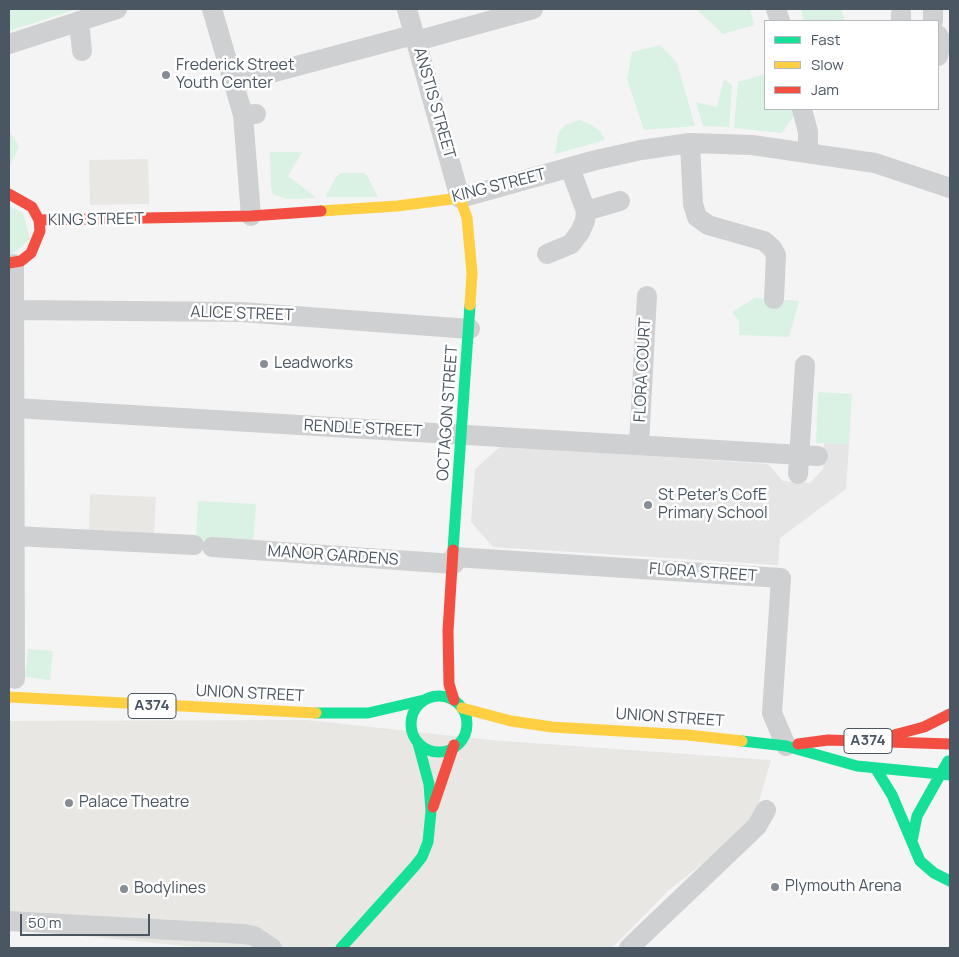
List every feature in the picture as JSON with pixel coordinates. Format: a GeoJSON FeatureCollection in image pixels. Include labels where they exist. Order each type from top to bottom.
{"type":"FeatureCollection","features":[{"type":"Feature","properties":{"kind":"main road"},"geometry":{"type":"LineString","coordinates":[[9,194],[32,207],[39,220],[40,231],[31,253],[12,264]]}},
{"type":"Feature","properties":{"kind":"main road","name":"KING STREET"},"geometry":{"type":"LineString","coordinates":[[39,220],[251,216],[397,206],[460,198]]}},
{"type":"Feature","properties":{"kind":"main road","name":"OCTAGON STREET"},"geometry":{"type":"LineString","coordinates":[[458,704],[449,684],[448,631],[470,329],[472,273],[467,218],[460,198]]}},
{"type":"Feature","properties":{"kind":"main road","name":"OCTAGON STREET"},"geometry":{"type":"LineString","coordinates":[[427,699],[436,680],[448,631]]}},
{"type":"Feature","properties":{"kind":"main road","name":"UNION STREET"},"geometry":{"type":"LineString","coordinates":[[12,688],[340,714],[368,713],[427,699]]}},
{"type":"Feature","properties":{"kind":"main road"},"geometry":{"type":"LineString","coordinates":[[341,948],[422,856],[428,842],[431,811],[429,784],[412,720],[417,707],[427,699],[439,696],[458,704],[467,717],[467,727],[431,811]]}},
{"type":"Feature","properties":{"kind":"main road","name":"UNION STREET"},"geometry":{"type":"LineString","coordinates":[[458,704],[511,721],[552,727],[688,735],[786,746],[838,762],[876,769],[944,775]]}},
{"type":"Feature","properties":{"kind":"main road","name":"UNION STREET"},"geometry":{"type":"LineString","coordinates":[[340,714],[375,724]]}},
{"type":"Feature","properties":{"kind":"main road"},"geometry":{"type":"LineString","coordinates":[[863,741],[881,739],[917,729],[950,714]]}},
{"type":"Feature","properties":{"kind":"main road","name":"UNION STREET"},"geometry":{"type":"LineString","coordinates":[[511,733],[552,727]]}},
{"type":"Feature","properties":{"kind":"main road"},"geometry":{"type":"LineString","coordinates":[[399,731],[416,739],[433,751],[446,751],[463,740]]}},
{"type":"Feature","properties":{"kind":"main road","name":"UNION STREET"},"geometry":{"type":"LineString","coordinates":[[786,746],[828,740],[950,744]]}},
{"type":"Feature","properties":{"kind":"main road"},"geometry":{"type":"LineString","coordinates":[[912,841],[918,816],[944,775],[950,758]]}},
{"type":"Feature","properties":{"kind":"main road","name":"A374"},"geometry":{"type":"LineString","coordinates":[[876,769],[892,795],[920,860],[934,873],[950,881]]}},
{"type":"Feature","properties":{"kind":"street"},"geometry":{"type":"LineString","coordinates":[[212,9],[233,83],[250,115],[251,216]]}},
{"type":"Feature","properties":{"kind":"street","name":"ANSTIS STREET"},"geometry":{"type":"LineString","coordinates":[[406,9],[460,198]]}},
{"type":"Feature","properties":{"kind":"street"},"geometry":{"type":"LineString","coordinates":[[233,83],[533,9]]}},
{"type":"Feature","properties":{"kind":"street"},"geometry":{"type":"LineString","coordinates":[[9,44],[110,11]]}},
{"type":"Feature","properties":{"kind":"street"},"geometry":{"type":"LineString","coordinates":[[79,21],[82,51]]}},
{"type":"Feature","properties":{"kind":"street"},"geometry":{"type":"LineString","coordinates":[[939,37],[941,41],[939,51]]}},
{"type":"Feature","properties":{"kind":"street"},"geometry":{"type":"LineString","coordinates":[[802,110],[808,132],[808,151]]}},
{"type":"Feature","properties":{"kind":"street"},"geometry":{"type":"LineString","coordinates":[[690,143],[693,204],[697,217],[708,224],[764,241],[772,248],[776,255],[774,299]]}},
{"type":"Feature","properties":{"kind":"street","name":"KING STREET"},"geometry":{"type":"LineString","coordinates":[[460,198],[642,150],[690,143],[752,145],[808,151],[876,163],[950,188]]}},
{"type":"Feature","properties":{"kind":"street"},"geometry":{"type":"LineString","coordinates":[[547,254],[572,244],[580,232],[586,211],[570,168]]}},
{"type":"Feature","properties":{"kind":"street"},"geometry":{"type":"LineString","coordinates":[[586,211],[620,201]]}},
{"type":"Feature","properties":{"kind":"street"},"geometry":{"type":"LineString","coordinates":[[12,264],[14,310],[12,382],[15,408],[12,688]]}},
{"type":"Feature","properties":{"kind":"street","name":"FLORA COURT"},"geometry":{"type":"LineString","coordinates":[[639,444],[647,296]]}},
{"type":"Feature","properties":{"kind":"street","name":"ALICE STREET"},"geometry":{"type":"LineString","coordinates":[[14,310],[241,312],[470,329]]}},
{"type":"Feature","properties":{"kind":"street"},"geometry":{"type":"LineString","coordinates":[[798,474],[810,455],[805,365]]}},
{"type":"Feature","properties":{"kind":"street","name":"RENDLE STREET"},"geometry":{"type":"LineString","coordinates":[[15,408],[810,455]]}},
{"type":"Feature","properties":{"kind":"street","name":"MANOR GARDENS"},"geometry":{"type":"LineString","coordinates":[[13,547],[203,546],[454,561]]}},
{"type":"Feature","properties":{"kind":"street","name":"FLORA STREET"},"geometry":{"type":"LineString","coordinates":[[454,561],[781,578],[772,713],[786,746]]}},
{"type":"Feature","properties":{"kind":"street"},"geometry":{"type":"LineString","coordinates":[[629,948],[757,826],[766,810]]}},
{"type":"Feature","properties":{"kind":"street"},"geometry":{"type":"LineString","coordinates":[[9,921],[244,934],[254,936],[272,948]]}},
{"type":"Feature","properties":{"kind":"shaded area"},"geometry":{"type":"Polygon","coordinates":[[[148,159],[149,204],[90,205],[89,160],[148,159]]]}},
{"type":"Feature","properties":{"kind":"shaded area","name":"St Peter's CofE Primary School"},"geometry":{"type":"Polygon","coordinates":[[[824,443],[849,444],[846,489],[780,538],[778,565],[493,547],[471,522],[475,469],[501,446],[768,464],[783,481],[810,483],[823,469],[824,443]]]}},
{"type":"Feature","properties":{"kind":"shaded area"},"geometry":{"type":"Polygon","coordinates":[[[90,494],[156,497],[154,534],[89,534],[90,494]]]}},
{"type":"Feature","properties":{"kind":"shaded area"},"geometry":{"type":"Polygon","coordinates":[[[307,720],[491,740],[771,760],[752,825],[669,890],[612,948],[206,948],[9,929],[9,721],[307,720]]]}},
{"type":"Feature","properties":{"kind":"green space"},"geometry":{"type":"Polygon","coordinates":[[[9,9],[77,9],[9,31],[9,9]]]}},
{"type":"Feature","properties":{"kind":"green space"},"geometry":{"type":"Polygon","coordinates":[[[696,9],[750,9],[754,25],[723,34],[696,9]]]}},
{"type":"Feature","properties":{"kind":"green space"},"geometry":{"type":"Polygon","coordinates":[[[801,9],[841,9],[845,20],[804,20],[801,9]]]}},
{"type":"Feature","properties":{"kind":"green space"},"geometry":{"type":"Polygon","coordinates":[[[660,45],[677,63],[695,126],[644,130],[627,79],[632,52],[660,45]]]}},
{"type":"Feature","properties":{"kind":"green space"},"geometry":{"type":"Polygon","coordinates":[[[764,74],[764,110],[795,110],[796,113],[782,133],[734,128],[738,82],[764,74]]]}},
{"type":"Feature","properties":{"kind":"green space"},"geometry":{"type":"Polygon","coordinates":[[[724,79],[732,85],[729,127],[703,126],[696,102],[717,107],[724,79]]]}},
{"type":"Feature","properties":{"kind":"green space"},"geometry":{"type":"Polygon","coordinates":[[[579,120],[590,124],[600,131],[605,140],[555,154],[558,134],[565,125],[579,120]]]}},
{"type":"Feature","properties":{"kind":"green space"},"geometry":{"type":"Polygon","coordinates":[[[9,131],[19,146],[9,168],[9,131]]]}},
{"type":"Feature","properties":{"kind":"green space"},"geometry":{"type":"Polygon","coordinates":[[[270,152],[302,152],[288,176],[317,198],[286,199],[273,194],[271,189],[270,152]]]}},
{"type":"Feature","properties":{"kind":"green space"},"geometry":{"type":"Polygon","coordinates":[[[341,173],[363,173],[367,175],[378,197],[325,197],[336,177],[341,173]]]}},
{"type":"Feature","properties":{"kind":"green space"},"geometry":{"type":"Polygon","coordinates":[[[9,206],[23,213],[30,239],[9,257],[9,206]]]}},
{"type":"Feature","properties":{"kind":"green space"},"geometry":{"type":"Polygon","coordinates":[[[755,298],[799,301],[789,337],[739,335],[739,321],[732,312],[755,298]]]}},
{"type":"Feature","properties":{"kind":"green space"},"geometry":{"type":"Polygon","coordinates":[[[818,392],[852,394],[849,444],[816,443],[818,392]]]}},
{"type":"Feature","properties":{"kind":"green space"},"geometry":{"type":"Polygon","coordinates":[[[198,501],[256,504],[253,544],[196,540],[198,501]]]}},
{"type":"Feature","properties":{"kind":"green space"},"geometry":{"type":"Polygon","coordinates":[[[28,649],[53,651],[50,680],[25,677],[28,649]]]}},
{"type":"Feature","properties":{"kind":"traffic: fast"},"geometry":{"type":"LineString","coordinates":[[453,550],[470,305]]}},
{"type":"Feature","properties":{"kind":"traffic: fast"},"geometry":{"type":"LineString","coordinates":[[439,696],[454,701],[462,709],[467,724],[462,739],[454,747],[439,752],[424,747],[416,739],[411,724],[416,709],[424,701],[439,696]]}},
{"type":"Feature","properties":{"kind":"traffic: fast"},"geometry":{"type":"LineString","coordinates":[[316,713],[368,713],[424,700]]}},
{"type":"Feature","properties":{"kind":"traffic: fast"},"geometry":{"type":"LineString","coordinates":[[742,741],[786,746],[857,766],[950,775]]}},
{"type":"Feature","properties":{"kind":"traffic: fast"},"geometry":{"type":"LineString","coordinates":[[341,948],[414,867],[422,857],[428,842],[431,811],[429,784],[418,743]]}},
{"type":"Feature","properties":{"kind":"traffic: fast"},"geometry":{"type":"LineString","coordinates":[[912,841],[917,816],[948,761]]}},
{"type":"Feature","properties":{"kind":"traffic: fast"},"geometry":{"type":"LineString","coordinates":[[876,769],[892,795],[920,861],[934,873],[950,881]]}},
{"type":"Feature","properties":{"kind":"traffic: slow"},"geometry":{"type":"LineString","coordinates":[[321,211],[397,206],[460,198],[467,218],[472,273],[470,305]]}},
{"type":"Feature","properties":{"kind":"traffic: slow"},"geometry":{"type":"LineString","coordinates":[[9,697],[316,713]]}},
{"type":"Feature","properties":{"kind":"traffic: slow"},"geometry":{"type":"LineString","coordinates":[[462,708],[511,721],[552,727],[688,735],[742,741]]}},
{"type":"Feature","properties":{"kind":"traffic: jam"},"geometry":{"type":"LineString","coordinates":[[9,194],[32,207],[39,220],[40,231],[31,253],[21,261],[9,263]]}},
{"type":"Feature","properties":{"kind":"traffic: jam"},"geometry":{"type":"LineString","coordinates":[[39,220],[251,216],[321,211]]}},
{"type":"Feature","properties":{"kind":"traffic: jam"},"geometry":{"type":"LineString","coordinates":[[453,550],[448,631],[449,684],[454,700]]}},
{"type":"Feature","properties":{"kind":"traffic: jam"},"geometry":{"type":"LineString","coordinates":[[894,735],[924,727],[950,714]]}},
{"type":"Feature","properties":{"kind":"traffic: jam"},"geometry":{"type":"LineString","coordinates":[[798,744],[828,740],[950,744]]}},
{"type":"Feature","properties":{"kind":"traffic: jam"},"geometry":{"type":"LineString","coordinates":[[433,807],[454,745]]}},
{"type":"Feature","properties":{"kind":"place","name":"Frederick Street Youth Center"},"geometry":{"type":"Point","coordinates":[166,75]}},
{"type":"Feature","properties":{"kind":"place","name":"Leadworks"},"geometry":{"type":"Point","coordinates":[264,364]}},
{"type":"Feature","properties":{"kind":"place","name":"St Peter's CofE Primary School"},"geometry":{"type":"Point","coordinates":[648,505]}},
{"type":"Feature","properties":{"kind":"place","name":"Palace Theatre"},"geometry":{"type":"Point","coordinates":[69,803]}},
{"type":"Feature","properties":{"kind":"place","name":"Plymouth Arena"},"geometry":{"type":"Point","coordinates":[775,887]}},
{"type":"Feature","properties":{"kind":"place","name":"Bodylines"},"geometry":{"type":"Point","coordinates":[124,889]}}]}
